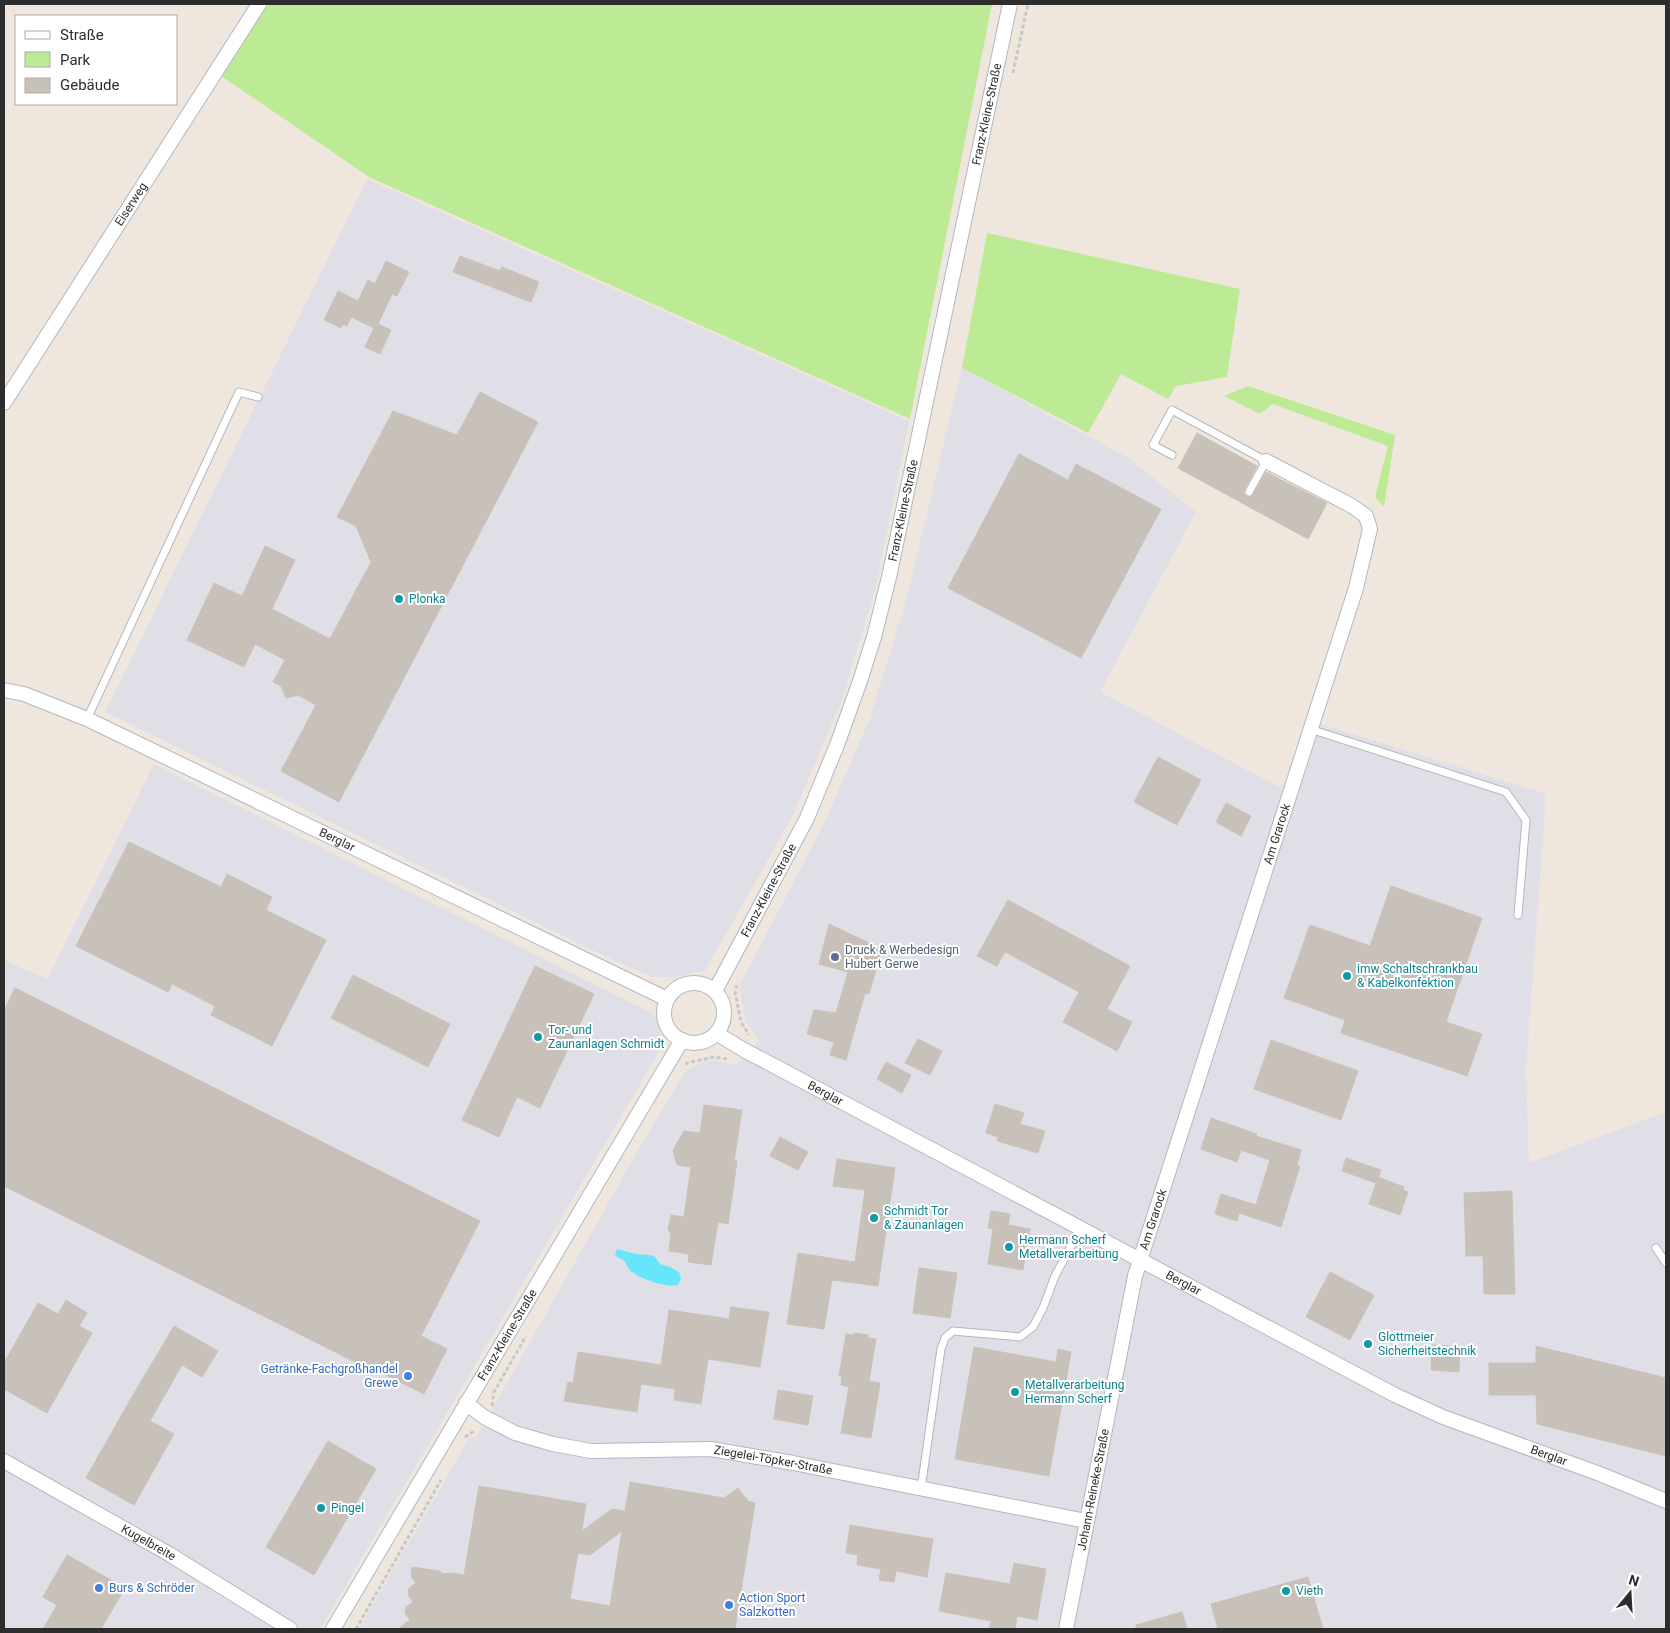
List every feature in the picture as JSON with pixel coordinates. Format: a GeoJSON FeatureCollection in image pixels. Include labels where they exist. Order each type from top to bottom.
{"type":"FeatureCollection","features":[{"type":"Feature","properties":{"kind":"street","name":"Eiserweg"},"geometry":{"type":"LineString","coordinates":[[4,404],[259,4]]}},
{"type":"Feature","properties":{"kind":"street","name":"Franz-Kleine-Straße"},"geometry":{"type":"LineString","coordinates":[[715,991],[807,818],[837,745],[874,637],[891,568],[1010,4]]}},
{"type":"Feature","properties":{"kind":"street","name":"Am Grarock"},"geometry":{"type":"LineString","coordinates":[[1139,1260],[1356,588],[1370,529],[1366,516],[1352,506],[1266,461]]}},
{"type":"Feature","properties":{"kind":"street","name":"Berglar"},"geometry":{"type":"LineString","coordinates":[[4,690],[24,694],[87,719],[667,999]]}},
{"type":"Feature","properties":{"kind":"street"},"geometry":{"type":"LineString","coordinates":[[689,983],[698,983],[715,991],[723,1006],[724,1015],[722,1024],[716,1033],[701,1042],[682,1040],[674,1035],[664,1018],[664,1008],[667,999],[673,991],[689,983]]}},
{"type":"Feature","properties":{"kind":"street","name":"Berglar"},"geometry":{"type":"LineString","coordinates":[[716,1033],[744,1050],[1395,1395],[1443,1417],[1600,1474],[1666,1501]]}},
{"type":"Feature","properties":{"kind":"street","name":"Franz-Kleine-Straße"},"geometry":{"type":"LineString","coordinates":[[334,1629],[682,1040]]}},
{"type":"Feature","properties":{"kind":"street","name":"Johann-Reineke-Straße"},"geometry":{"type":"LineString","coordinates":[[1066,1629],[1134,1276],[1139,1260]]}},
{"type":"Feature","properties":{"kind":"street","name":"Ziegelei-Töpker-Straße"},"geometry":{"type":"LineString","coordinates":[[466,1403],[484,1417],[515,1433],[553,1444],[591,1451],[711,1449],[793,1463],[1086,1521]]}},
{"type":"Feature","properties":{"kind":"street","name":"Kugelbreite"},"geometry":{"type":"LineString","coordinates":[[4,1461],[169,1554],[290,1629]]}},
{"type":"Feature","properties":{"kind":"lane"},"geometry":{"type":"LineString","coordinates":[[87,719],[239,392],[258,397]]}},
{"type":"Feature","properties":{"kind":"lane"},"geometry":{"type":"LineString","coordinates":[[1172,455],[1153,444],[1172,410],[1266,461],[1249,492]]}},
{"type":"Feature","properties":{"kind":"lane"},"geometry":{"type":"LineString","coordinates":[[1310,729],[1506,792],[1526,820],[1518,915]]}},
{"type":"Feature","properties":{"kind":"lane"},"geometry":{"type":"LineString","coordinates":[[921,1489],[940,1349],[945,1338],[953,1331],[1020,1337],[1034,1327],[1044,1308],[1055,1276],[1081,1228]]}},
{"type":"Feature","properties":{"kind":"lane"},"geometry":{"type":"LineString","coordinates":[[1656,1248],[1666,1263]]}},
{"type":"Feature","properties":{"kind":"path"},"geometry":{"type":"LineString","coordinates":[[682,1070],[687,1063],[714,1057],[733,1059],[744,1050]]}},
{"type":"Feature","properties":{"kind":"path"},"geometry":{"type":"LineString","coordinates":[[461,1445],[466,1437],[476,1431],[492,1406],[494,1392],[531,1328]]}},
{"type":"Feature","properties":{"kind":"path"},"geometry":{"type":"LineString","coordinates":[[356,1629],[442,1479]]}},
{"type":"Feature","properties":{"kind":"shaded area"},"geometry":{"type":"Polygon","coordinates":[[[367,179],[909,421],[875,590],[843,697],[793,815],[705,971],[673,977],[652,977],[613,960],[105,712],[367,179]]]}},
{"type":"Feature","properties":{"kind":"shaded area"},"geometry":{"type":"Polygon","coordinates":[[[962,368],[1127,457],[1196,512],[1100,692],[1298,797],[1320,724],[1546,794],[1526,1071],[1529,1163],[1666,1112],[1666,1629],[359,1629],[468,1440],[477,1436],[633,1159],[684,1073],[700,1063],[715,1060],[735,1065],[759,1041],[746,1022],[739,986],[824,824],[870,718],[905,604],[962,368]]]}},
{"type":"Feature","properties":{"kind":"shaded area"},"geometry":{"type":"Polygon","coordinates":[[[154,764],[655,1015],[662,1039],[656,1057],[320,1629],[4,1629],[4,960],[47,979],[154,764]]]}},
{"type":"Feature","properties":{"kind":"green space"},"geometry":{"type":"Polygon","coordinates":[[[268,4],[992,4],[910,419],[369,177],[220,75],[268,4]]]}},
{"type":"Feature","properties":{"kind":"green space"},"geometry":{"type":"Polygon","coordinates":[[[987,233],[1240,289],[1227,377],[1176,386],[1168,399],[1121,374],[1088,433],[962,368],[987,233]]]}},
{"type":"Feature","properties":{"kind":"green space"},"geometry":{"type":"Polygon","coordinates":[[[1248,386],[1395,435],[1384,507],[1375,497],[1388,446],[1273,404],[1260,414],[1224,396],[1248,386]]]}},
{"type":"Feature","properties":{"kind":"water"},"geometry":{"type":"Polygon","coordinates":[[[617,1249],[654,1256],[660,1264],[679,1272],[681,1278],[678,1285],[660,1284],[638,1276],[629,1269],[624,1261],[615,1255],[617,1249]]]}},
{"type":"Feature","properties":{"kind":"building"},"geometry":{"type":"Polygon","coordinates":[[[460,256],[500,271],[502,267],[539,282],[531,302],[453,272],[460,256]]]}},
{"type":"Feature","properties":{"kind":"building"},"geometry":{"type":"Polygon","coordinates":[[[386,261],[409,272],[397,296],[392,294],[378,324],[391,330],[380,354],[365,347],[374,328],[351,317],[347,326],[343,324],[341,328],[324,320],[338,291],[358,301],[368,280],[375,284],[386,261]]]}},
{"type":"Feature","properties":{"kind":"building"},"geometry":{"type":"Polygon","coordinates":[[[480,392],[538,422],[339,802],[281,771],[316,705],[298,695],[286,698],[281,686],[273,682],[285,660],[255,644],[244,667],[187,640],[214,583],[242,596],[265,546],[295,560],[272,609],[330,639],[371,562],[356,526],[337,517],[393,411],[457,435],[480,392]]]}},
{"type":"Feature","properties":{"kind":"building"},"geometry":{"type":"Polygon","coordinates":[[[1197,433],[1257,466],[1244,490],[1244,494],[1247,497],[1253,495],[1266,472],[1327,503],[1308,539],[1178,468],[1197,433]]]}},
{"type":"Feature","properties":{"kind":"building"},"geometry":{"type":"Polygon","coordinates":[[[1019,454],[1068,480],[1076,464],[1161,509],[1081,658],[948,588],[1019,454]]]}},
{"type":"Feature","properties":{"kind":"building"},"geometry":{"type":"Polygon","coordinates":[[[1158,757],[1201,780],[1177,825],[1134,802],[1158,757]]]}},
{"type":"Feature","properties":{"kind":"building"},"geometry":{"type":"Polygon","coordinates":[[[1226,803],[1251,816],[1241,836],[1216,822],[1226,803]]]}},
{"type":"Feature","properties":{"kind":"building"},"geometry":{"type":"Polygon","coordinates":[[[129,842],[221,887],[227,874],[272,897],[266,910],[326,940],[272,1046],[211,1015],[215,1006],[172,984],[168,992],[76,946],[129,842]]]}},
{"type":"Feature","properties":{"kind":"building"},"geometry":{"type":"Polygon","coordinates":[[[1391,886],[1482,918],[1446,1022],[1482,1034],[1467,1076],[1341,1033],[1345,1020],[1284,998],[1310,925],[1370,946],[1391,886]]]}},
{"type":"Feature","properties":{"kind":"building"},"geometry":{"type":"Polygon","coordinates":[[[1008,900],[1130,966],[1107,1009],[1132,1022],[1117,1051],[1063,1022],[1079,992],[1005,952],[997,966],[977,956],[1008,900]]]}},
{"type":"Feature","properties":{"kind":"building"},"geometry":{"type":"Polygon","coordinates":[[[829,924],[882,949],[869,994],[865,993],[846,1060],[830,1055],[834,1042],[807,1034],[814,1010],[836,1013],[848,972],[819,964],[829,924]]]}},
{"type":"Feature","properties":{"kind":"building","name":"Tor- und Zaunanlagen Schmidt"},"geometry":{"type":"Polygon","coordinates":[[[535,966],[594,994],[540,1108],[517,1097],[499,1137],[462,1120],[535,966]]]}},
{"type":"Feature","properties":{"kind":"building"},"geometry":{"type":"Polygon","coordinates":[[[353,975],[450,1024],[428,1067],[331,1018],[353,975]]]}},
{"type":"Feature","properties":{"kind":"building"},"geometry":{"type":"Polygon","coordinates":[[[15,988],[480,1221],[421,1336],[447,1349],[424,1394],[370,1367],[369,1369],[4,1186],[4,1011],[15,988]]]}},
{"type":"Feature","properties":{"kind":"building"},"geometry":{"type":"Polygon","coordinates":[[[918,1039],[942,1051],[930,1075],[905,1063],[918,1039]]]}},
{"type":"Feature","properties":{"kind":"building"},"geometry":{"type":"Polygon","coordinates":[[[1271,1040],[1358,1071],[1341,1120],[1254,1089],[1271,1040]]]}},
{"type":"Feature","properties":{"kind":"building"},"geometry":{"type":"Polygon","coordinates":[[[886,1062],[911,1075],[902,1093],[877,1079],[886,1062]]]}},
{"type":"Feature","properties":{"kind":"building"},"geometry":{"type":"Polygon","coordinates":[[[995,1104],[1024,1113],[1020,1124],[1045,1131],[1038,1153],[997,1141],[998,1137],[986,1133],[995,1104]]]}},
{"type":"Feature","properties":{"kind":"building"},"geometry":{"type":"Polygon","coordinates":[[[704,1105],[742,1110],[734,1161],[737,1161],[728,1224],[718,1222],[711,1265],[688,1262],[689,1254],[669,1251],[671,1234],[668,1230],[671,1215],[684,1217],[691,1167],[677,1165],[673,1150],[684,1131],[700,1133],[704,1105]]]}},
{"type":"Feature","properties":{"kind":"building"},"geometry":{"type":"Polygon","coordinates":[[[1211,1118],[1257,1134],[1256,1136],[1301,1150],[1297,1165],[1300,1166],[1281,1227],[1239,1213],[1237,1221],[1215,1214],[1221,1194],[1256,1205],[1270,1160],[1241,1150],[1237,1162],[1201,1149],[1211,1118]]]}},
{"type":"Feature","properties":{"kind":"building"},"geometry":{"type":"Polygon","coordinates":[[[780,1137],[808,1152],[798,1170],[770,1156],[780,1137]]]}},
{"type":"Feature","properties":{"kind":"building"},"geometry":{"type":"Polygon","coordinates":[[[1346,1158],[1381,1170],[1376,1183],[1342,1171],[1346,1158]]]}},
{"type":"Feature","properties":{"kind":"building"},"geometry":{"type":"Polygon","coordinates":[[[837,1159],[895,1168],[878,1286],[832,1280],[824,1329],[787,1324],[798,1253],[855,1262],[865,1190],[833,1186],[837,1159]]]}},
{"type":"Feature","properties":{"kind":"building"},"geometry":{"type":"Polygon","coordinates":[[[1378,1177],[1404,1187],[1403,1190],[1408,1192],[1400,1215],[1369,1204],[1378,1177]]]}},
{"type":"Feature","properties":{"kind":"building"},"geometry":{"type":"Polygon","coordinates":[[[1512,1191],[1515,1294],[1484,1294],[1483,1256],[1466,1256],[1464,1193],[1512,1191]]]}},
{"type":"Feature","properties":{"kind":"building","name":"Hermann Scherf Metallverarbeitung"},"geometry":{"type":"Polygon","coordinates":[[[991,1211],[1010,1214],[1008,1225],[1030,1229],[1023,1270],[988,1264],[993,1229],[988,1228],[991,1211]]]}},
{"type":"Feature","properties":{"kind":"building"},"geometry":{"type":"Polygon","coordinates":[[[919,1268],[957,1273],[950,1318],[913,1313],[919,1268]]]}},
{"type":"Feature","properties":{"kind":"building"},"geometry":{"type":"Polygon","coordinates":[[[1330,1272],[1374,1295],[1350,1340],[1306,1317],[1330,1272]]]}},
{"type":"Feature","properties":{"kind":"building"},"geometry":{"type":"Polygon","coordinates":[[[66,1300],[87,1313],[79,1326],[92,1333],[47,1413],[4,1389],[4,1363],[38,1303],[58,1314],[66,1300]]]}},
{"type":"Feature","properties":{"kind":"building"},"geometry":{"type":"Polygon","coordinates":[[[731,1307],[769,1312],[760,1367],[708,1359],[701,1404],[674,1400],[675,1389],[641,1384],[637,1412],[564,1401],[568,1382],[573,1383],[578,1352],[661,1365],[669,1310],[729,1319],[731,1307]]]}},
{"type":"Feature","properties":{"kind":"building"},"geometry":{"type":"Polygon","coordinates":[[[174,1326],[218,1351],[202,1377],[182,1365],[150,1421],[174,1434],[134,1505],[86,1478],[174,1326]]]}},
{"type":"Feature","properties":{"kind":"building"},"geometry":{"type":"Polygon","coordinates":[[[854,1333],[868,1335],[868,1338],[876,1339],[869,1381],[880,1383],[871,1438],[841,1433],[849,1387],[841,1385],[842,1376],[839,1376],[846,1334],[854,1335],[854,1333]]]}},
{"type":"Feature","properties":{"kind":"building"},"geometry":{"type":"Polygon","coordinates":[[[1432,1345],[1460,1347],[1459,1372],[1431,1370],[1432,1345]]]}},
{"type":"Feature","properties":{"kind":"building"},"geometry":{"type":"Polygon","coordinates":[[[1536,1346],[1666,1378],[1666,1456],[1537,1424],[1536,1395],[1489,1395],[1489,1363],[1536,1363],[1536,1346]]]}},
{"type":"Feature","properties":{"kind":"building","name":"Metallverarbeitung Hermann Scherf"},"geometry":{"type":"Polygon","coordinates":[[[974,1347],[1056,1362],[1058,1349],[1071,1352],[1049,1476],[955,1459],[974,1347]]]}},
{"type":"Feature","properties":{"kind":"building"},"geometry":{"type":"Polygon","coordinates":[[[778,1390],[813,1396],[808,1425],[774,1419],[778,1390]]]}},
{"type":"Feature","properties":{"kind":"building","name":"Pingel"},"geometry":{"type":"Polygon","coordinates":[[[328,1441],[376,1469],[314,1575],[266,1547],[328,1441]]]}},
{"type":"Feature","properties":{"kind":"building"},"geometry":{"type":"Polygon","coordinates":[[[630,1482],[724,1498],[738,1488],[748,1501],[755,1503],[735,1629],[398,1629],[410,1620],[405,1613],[406,1607],[413,1602],[408,1595],[409,1588],[416,1583],[411,1576],[412,1567],[440,1571],[443,1574],[464,1575],[479,1486],[586,1504],[582,1531],[612,1509],[625,1511],[630,1482]],[[622,1531],[590,1555],[578,1553],[570,1599],[610,1606],[622,1531]]]}},
{"type":"Feature","properties":{"kind":"building"},"geometry":{"type":"Polygon","coordinates":[[[850,1525],[933,1539],[927,1577],[896,1571],[894,1582],[879,1580],[881,1569],[857,1565],[858,1555],[846,1553],[850,1525]]]}},
{"type":"Feature","properties":{"kind":"building"},"geometry":{"type":"Polygon","coordinates":[[[67,1555],[125,1588],[101,1629],[43,1629],[57,1605],[43,1597],[67,1555]]]}},
{"type":"Feature","properties":{"kind":"building"},"geometry":{"type":"Polygon","coordinates":[[[1014,1563],[1046,1569],[1037,1620],[1017,1616],[1015,1629],[989,1629],[991,1621],[939,1611],[946,1573],[1010,1584],[1014,1563]]]}},
{"type":"Feature","properties":{"kind":"building","name":"Vieth"},"geometry":{"type":"Polygon","coordinates":[[[1308,1577],[1323,1629],[1218,1629],[1211,1604],[1308,1577]]]}},
{"type":"Feature","properties":{"kind":"building"},"geometry":{"type":"Polygon","coordinates":[[[1182,1612],[1187,1629],[1136,1629],[1136,1625],[1182,1612]]]}},
{"type":"Feature","properties":{"kind":"place","name":"Plonka"},"geometry":{"type":"Point","coordinates":[399,599]}},
{"type":"Feature","properties":{"kind":"place","name":"Druck & Werbedesign Hubert Gerwe"},"geometry":{"type":"Point","coordinates":[835,957]}},
{"type":"Feature","properties":{"kind":"place","name":"imw Schaltschrankbau & Kabelkonfektion"},"geometry":{"type":"Point","coordinates":[1347,976]}},
{"type":"Feature","properties":{"kind":"place","name":"Tor- und Zaunanlagen Schmidt"},"geometry":{"type":"Point","coordinates":[538,1037]}},
{"type":"Feature","properties":{"kind":"place","name":"Schmidt Tor & Zaunanlagen"},"geometry":{"type":"Point","coordinates":[874,1218]}},
{"type":"Feature","properties":{"kind":"place","name":"Hermann Scherf Metallverarbeitung"},"geometry":{"type":"Point","coordinates":[1009,1247]}},
{"type":"Feature","properties":{"kind":"place","name":"Glottmeier Sicherheitstechnik"},"geometry":{"type":"Point","coordinates":[1368,1344]}},
{"type":"Feature","properties":{"kind":"place","name":"Getränke-Fachgroßhandel Grewe"},"geometry":{"type":"Point","coordinates":[408,1376]}},
{"type":"Feature","properties":{"kind":"place","name":"Metallverarbeitung Hermann Scherf"},"geometry":{"type":"Point","coordinates":[1015,1392]}},
{"type":"Feature","properties":{"kind":"place","name":"Pingel"},"geometry":{"type":"Point","coordinates":[321,1508]}},
{"type":"Feature","properties":{"kind":"place","name":"Burs & Schröder"},"geometry":{"type":"Point","coordinates":[99,1588]}},
{"type":"Feature","properties":{"kind":"place","name":"Vieth"},"geometry":{"type":"Point","coordinates":[1286,1591]}},
{"type":"Feature","properties":{"kind":"place","name":"Action Sport Salzkotten"},"geometry":{"type":"Point","coordinates":[729,1605]}}]}
